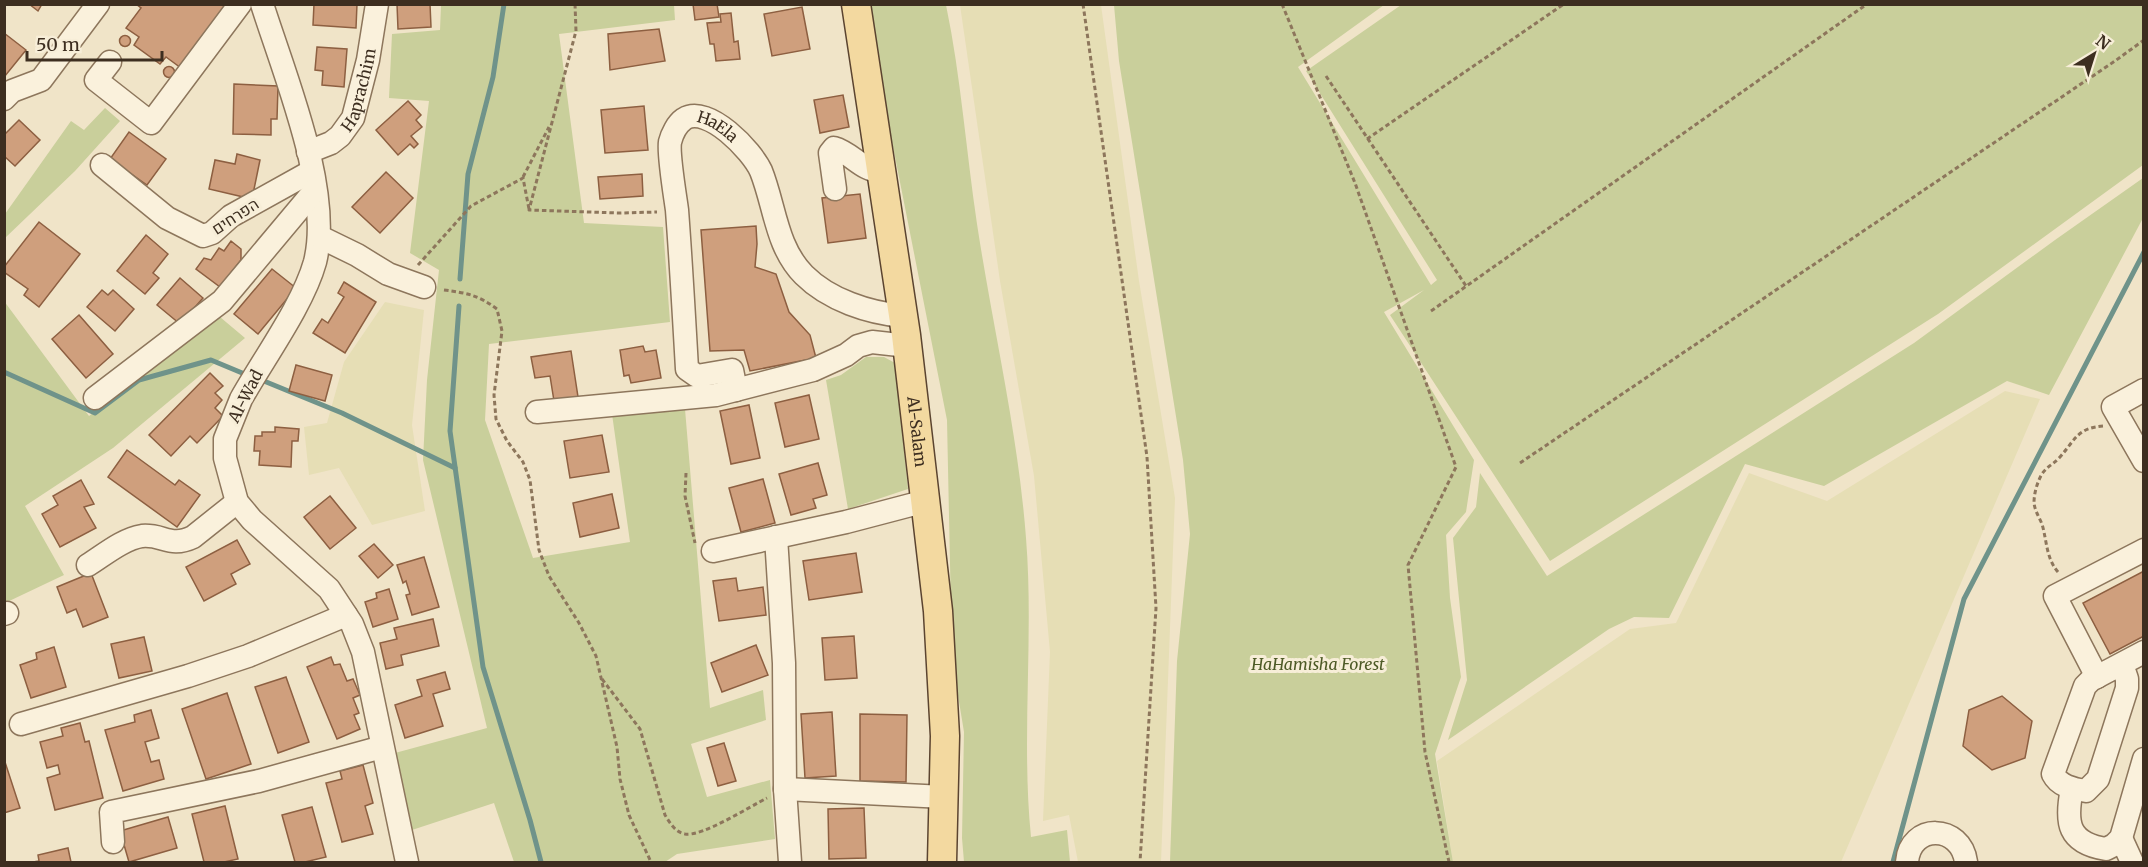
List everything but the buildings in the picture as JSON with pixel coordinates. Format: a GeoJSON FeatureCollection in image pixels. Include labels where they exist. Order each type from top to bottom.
{"type":"FeatureCollection","features":[{"type":"Feature","properties":{"kind":"main road","name":"Al-Salam"},"geometry":{"type":"LineString","coordinates":[[856,4],[908,346],[938,611],[945,736],[942,862]]}},
{"type":"Feature","properties":{"kind":"street"},"geometry":{"type":"LineString","coordinates":[[4,99],[17,89],[41,80],[98,4]]}},
{"type":"Feature","properties":{"kind":"street"},"geometry":{"type":"LineString","coordinates":[[110,62],[96,80],[151,123],[240,4]]}},
{"type":"Feature","properties":{"kind":"street","name":"Al-Wad"},"geometry":{"type":"LineString","coordinates":[[262,4],[312,171],[320,237],[306,285],[241,399],[225,439],[225,458],[237,502],[252,520],[329,589],[346,615],[363,652],[407,862]]}},
{"type":"Feature","properties":{"kind":"street","name":"Haprachim"},"geometry":{"type":"LineString","coordinates":[[312,171],[353,118],[368,60],[377,4]]}},
{"type":"Feature","properties":{"kind":"street","name":"HaEla"},"geometry":{"type":"LineString","coordinates":[[736,390],[732,370],[697,376],[687,369],[677,211],[670,143],[677,126],[684,119],[692,116],[705,117],[717,122],[744,148],[760,169],[782,240],[791,260],[804,275],[822,290],[862,308],[884,314],[903,315]]}},
{"type":"Feature","properties":{"kind":"street"},"geometry":{"type":"LineString","coordinates":[[835,189],[830,153],[834,148],[868,170],[881,171]]}},
{"type":"Feature","properties":{"kind":"street","name":"הפרחים"},"geometry":{"type":"LineString","coordinates":[[102,165],[167,218],[203,236],[212,232],[231,216],[312,171]]}},
{"type":"Feature","properties":{"kind":"street"},"geometry":{"type":"LineString","coordinates":[[95,398],[222,301],[312,171]]}},
{"type":"Feature","properties":{"kind":"street"},"geometry":{"type":"LineString","coordinates":[[320,237],[357,255],[388,274],[414,283]]}},
{"type":"Feature","properties":{"kind":"street"},"geometry":{"type":"LineString","coordinates":[[537,412],[716,395],[813,370],[846,355],[858,346],[872,342],[908,346]]}},
{"type":"Feature","properties":{"kind":"street"},"geometry":{"type":"LineString","coordinates":[[2144,390],[2113,407],[2144,461]]}},
{"type":"Feature","properties":{"kind":"street"},"geometry":{"type":"LineString","coordinates":[[713,551],[846,522],[926,501]]}},
{"type":"Feature","properties":{"kind":"street"},"geometry":{"type":"LineString","coordinates":[[88,565],[129,540],[143,536],[174,542],[193,537],[237,502]]}},
{"type":"Feature","properties":{"kind":"street"},"geometry":{"type":"LineString","coordinates":[[776,537],[784,663],[785,789],[790,862]]}},
{"type":"Feature","properties":{"kind":"street"},"geometry":{"type":"LineString","coordinates":[[2097,677],[2055,596],[2144,550]]}},
{"type":"Feature","properties":{"kind":"street"},"geometry":{"type":"LineString","coordinates":[[21,724],[248,656],[346,615]]}},
{"type":"Feature","properties":{"kind":"street"},"geometry":{"type":"LineString","coordinates":[[2122,664],[2127,679],[2127,688],[2098,779],[2086,791],[2072,789],[2056,780],[2053,774],[2082,692],[2091,680],[2144,652]]}},
{"type":"Feature","properties":{"kind":"street"},"geometry":{"type":"LineString","coordinates":[[113,842],[111,812],[259,781],[382,747]]}},
{"type":"Feature","properties":{"kind":"street"},"geometry":{"type":"LineString","coordinates":[[2072,789],[2067,811],[2076,835],[2084,843],[2106,849],[2121,838],[2144,759]]}},
{"type":"Feature","properties":{"kind":"street"},"geometry":{"type":"LineString","coordinates":[[785,789],[944,797]]}},
{"type":"Feature","properties":{"kind":"street"},"geometry":{"type":"LineString","coordinates":[[1907,862],[1910,848],[1916,841],[1928,834],[1937,833],[1950,837],[1958,843],[1963,850],[1966,862]]}},
{"type":"Feature","properties":{"kind":"street"},"geometry":{"type":"LineString","coordinates":[[2121,838],[2132,862]]}},
{"type":"Feature","properties":{"kind":"path"},"geometry":{"type":"LineString","coordinates":[[529,210],[576,31],[575,4]]}},
{"type":"Feature","properties":{"kind":"path"},"geometry":{"type":"LineString","coordinates":[[1083,4],[1147,457],[1156,608],[1140,862]]}},
{"type":"Feature","properties":{"kind":"path"},"geometry":{"type":"LineString","coordinates":[[1282,4],[1355,183],[1456,467],[1408,565],[1425,752],[1449,862]]}},
{"type":"Feature","properties":{"kind":"path"},"geometry":{"type":"LineString","coordinates":[[1367,138],[1564,4]]}},
{"type":"Feature","properties":{"kind":"path"},"geometry":{"type":"LineString","coordinates":[[1431,311],[1867,4]]}},
{"type":"Feature","properties":{"kind":"path"},"geometry":{"type":"LineString","coordinates":[[1520,463],[2115,62],[2144,40]]}},
{"type":"Feature","properties":{"kind":"path"},"geometry":{"type":"LineString","coordinates":[[1326,76],[1466,286]]}},
{"type":"Feature","properties":{"kind":"path"},"geometry":{"type":"LineString","coordinates":[[552,120],[523,178],[471,206],[414,283],[470,294],[482,298],[497,309],[502,330],[494,395],[496,419],[507,441],[523,462],[530,480],[538,550],[549,576],[579,622],[596,656],[617,747],[620,778],[629,815],[651,862]]}},
{"type":"Feature","properties":{"kind":"path"},"geometry":{"type":"LineString","coordinates":[[523,178],[529,210]]}},
{"type":"Feature","properties":{"kind":"path"},"geometry":{"type":"LineString","coordinates":[[529,210],[620,213],[677,211]]}},
{"type":"Feature","properties":{"kind":"path"},"geometry":{"type":"LineString","coordinates":[[2073,587],[2049,559],[2042,525],[2034,504],[2039,480],[2045,469],[2058,459],[2079,434],[2095,427],[2122,424]]}},
{"type":"Feature","properties":{"kind":"path"},"geometry":{"type":"LineString","coordinates":[[686,473],[685,496],[698,556],[713,551]]}},
{"type":"Feature","properties":{"kind":"path"},"geometry":{"type":"LineString","coordinates":[[601,677],[640,729],[665,815],[672,827],[683,834],[698,834],[785,789]]}},
{"type":"Feature","properties":{"kind":"shaded area"},"geometry":{"type":"Polygon","coordinates":[[[960,5],[1101,5],[1139,281],[1175,498],[1161,862],[1078,862],[1069,815],[1043,821],[1050,652],[1034,476],[1000,281],[960,5]]]}},
{"type":"Feature","properties":{"kind":"shaded area"},"geometry":{"type":"Polygon","coordinates":[[[385,302],[424,310],[412,425],[425,511],[372,525],[339,468],[309,475],[304,427],[327,423],[344,362],[385,302]]]}},
{"type":"Feature","properties":{"kind":"shaded area"},"geometry":{"type":"Polygon","coordinates":[[[2005,391],[2040,399],[1841,862],[1453,862],[1437,761],[1630,629],[1676,623],[1749,473],[1827,501],[2005,391]]]}},
{"type":"Feature","properties":{"kind":"green space"},"geometry":{"type":"Polygon","coordinates":[[[441,5],[674,5],[675,20],[559,34],[584,223],[663,227],[670,322],[489,344],[485,420],[533,558],[630,542],[612,414],[685,409],[710,708],[763,690],[766,720],[691,744],[707,797],[770,780],[775,839],[677,854],[665,862],[514,862],[494,803],[412,830],[395,753],[487,728],[423,460],[427,380],[439,270],[410,253],[429,101],[389,98],[392,34],[440,30],[441,5]]]}},
{"type":"Feature","properties":{"kind":"green space"},"geometry":{"type":"Polygon","coordinates":[[[865,5],[946,5],[960,87],[983,263],[1011,420],[1022,498],[1028,575],[1027,762],[1031,837],[1067,830],[1070,862],[964,862],[962,838],[964,732],[952,659],[947,420],[865,5]]]}},
{"type":"Feature","properties":{"kind":"green space","name":"HaHamisha Forest"},"geometry":{"type":"Polygon","coordinates":[[[1114,5],[1384,5],[1298,67],[1431,285],[1437,280],[1306,71],[1401,5],[2143,5],[2143,165],[1938,314],[1550,561],[1390,315],[1424,290],[1384,312],[1474,460],[1466,512],[1446,535],[1450,598],[1461,677],[1435,754],[1453,862],[1170,862],[1177,661],[1190,534],[1183,460],[1119,61],[1114,5]]]}},
{"type":"Feature","properties":{"kind":"green space"},"geometry":{"type":"Polygon","coordinates":[[[105,108],[120,121],[75,171],[5,238],[5,214],[71,121],[84,130],[105,108]]]}},
{"type":"Feature","properties":{"kind":"green space"},"geometry":{"type":"Polygon","coordinates":[[[2143,178],[2143,218],[2049,395],[2007,381],[1824,486],[1745,464],[1669,618],[1634,617],[1609,629],[1448,740],[1467,680],[1453,538],[1476,507],[1480,473],[1547,576],[1914,343],[2143,178]]]}},
{"type":"Feature","properties":{"kind":"green space"},"geometry":{"type":"Polygon","coordinates":[[[4,301],[89,416],[220,317],[245,338],[113,448],[25,506],[64,575],[5,603],[4,301]]]}},
{"type":"Feature","properties":{"kind":"green space"},"geometry":{"type":"Polygon","coordinates":[[[866,357],[884,357],[895,363],[908,489],[848,509],[826,380],[841,375],[866,357]]]}},
{"type":"Feature","properties":{"kind":"waterway"},"geometry":{"type":"LineString","coordinates":[[460,279],[468,174],[493,77],[504,4]]}},
{"type":"Feature","properties":{"kind":"waterway"},"geometry":{"type":"LineString","coordinates":[[1893,862],[1964,599],[2144,252]]}},
{"type":"Feature","properties":{"kind":"waterway"},"geometry":{"type":"LineString","coordinates":[[459,306],[450,431],[483,667],[541,862]]}},
{"type":"Feature","properties":{"kind":"waterway"},"geometry":{"type":"LineString","coordinates":[[4,372],[95,413],[139,380],[211,360],[247,375]]}},
{"type":"Feature","properties":{"kind":"waterway"},"geometry":{"type":"LineString","coordinates":[[259,379],[342,413],[455,468]]}}]}
